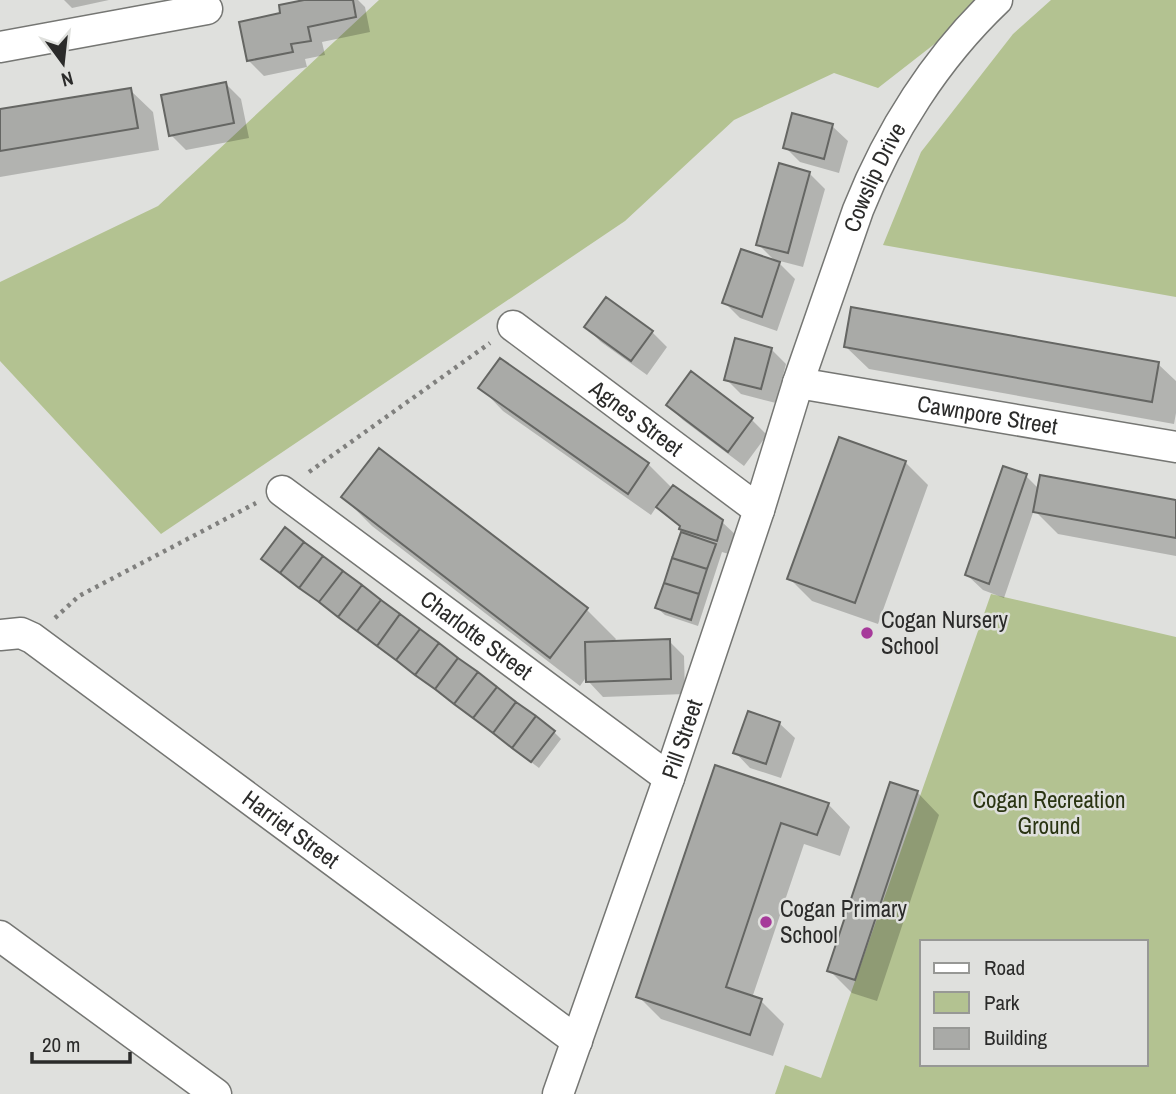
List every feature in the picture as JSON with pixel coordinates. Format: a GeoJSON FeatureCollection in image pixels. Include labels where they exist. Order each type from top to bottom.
{"type":"FeatureCollection","features":[{"type":"Feature","properties":{"kind":"street","name":"Cowslip Drive"},"geometry":{"type":"LineString","coordinates":[[798,383],[869,183],[902,120],[935,70],[972,23],[996,0]]}},
{"type":"Feature","properties":{"kind":"street"},"geometry":{"type":"LineString","coordinates":[[0,47],[207,9]]}},
{"type":"Feature","properties":{"kind":"street","name":"Agnes Street"},"geometry":{"type":"LineString","coordinates":[[513,326],[759,510]]}},
{"type":"Feature","properties":{"kind":"street","name":"Cawnpore Street"},"geometry":{"type":"LineString","coordinates":[[798,383],[1176,447]]}},
{"type":"Feature","properties":{"kind":"street","name":"Pill Street"},"geometry":{"type":"LineString","coordinates":[[558,1094],[669,778],[759,510],[798,383]]}},
{"type":"Feature","properties":{"kind":"street","name":"Charlotte Street"},"geometry":{"type":"LineString","coordinates":[[282,491],[669,778]]}},
{"type":"Feature","properties":{"kind":"street","name":"Harriet Street"},"geometry":{"type":"LineString","coordinates":[[0,635],[21,633],[32,638],[577,1041]]}},
{"type":"Feature","properties":{"kind":"street"},"geometry":{"type":"LineString","coordinates":[[0,936],[216,1094]]}},
{"type":"Feature","properties":{"kind":"green space"},"geometry":{"type":"Polygon","coordinates":[[[379,0],[991,0],[878,88],[834,73],[734,120],[625,221],[161,534],[0,361],[0,282],[158,206],[379,0]]]}},
{"type":"Feature","properties":{"kind":"green space"},"geometry":{"type":"Polygon","coordinates":[[[1051,0],[1176,0],[1176,297],[883,245],[921,152],[1013,34],[1051,0]]]}},
{"type":"Feature","properties":{"kind":"green space","name":"Cogan Recreation Ground"},"geometry":{"type":"Polygon","coordinates":[[[991,594],[1176,637],[1176,1094],[775,1094],[785,1065],[821,1078],[991,594]]]}},
{"type":"Feature","properties":{"kind":"building"},"geometry":{"type":"Polygon","coordinates":[[[304,0],[353,0],[356,17],[308,27],[311,41],[291,44],[293,52],[247,61],[239,22],[280,13],[279,5],[304,0]]]}},
{"type":"Feature","properties":{"kind":"building"},"geometry":{"type":"Polygon","coordinates":[[[226,82],[234,123],[169,136],[161,95],[226,82]]]}},
{"type":"Feature","properties":{"kind":"building"},"geometry":{"type":"Polygon","coordinates":[[[131,88],[138,128],[0,151],[0,109],[131,88]]]}},
{"type":"Feature","properties":{"kind":"building"},"geometry":{"type":"Polygon","coordinates":[[[792,113],[833,124],[824,159],[783,148],[792,113]]]}},
{"type":"Feature","properties":{"kind":"building"},"geometry":{"type":"Polygon","coordinates":[[[779,163],[810,172],[788,253],[756,245],[779,163]]]}},
{"type":"Feature","properties":{"kind":"building"},"geometry":{"type":"Polygon","coordinates":[[[741,249],[780,262],[762,317],[722,303],[741,249]]]}},
{"type":"Feature","properties":{"kind":"building"},"geometry":{"type":"Polygon","coordinates":[[[606,297],[653,331],[631,361],[584,327],[606,297]]]}},
{"type":"Feature","properties":{"kind":"building"},"geometry":{"type":"Polygon","coordinates":[[[851,307],[1159,362],[1152,402],[844,347],[851,307]]]}},
{"type":"Feature","properties":{"kind":"building"},"geometry":{"type":"Polygon","coordinates":[[[735,338],[772,348],[761,389],[724,380],[735,338]]]}},
{"type":"Feature","properties":{"kind":"building"},"geometry":{"type":"Polygon","coordinates":[[[500,358],[649,463],[628,494],[478,388],[500,358]]]}},
{"type":"Feature","properties":{"kind":"building"},"geometry":{"type":"Polygon","coordinates":[[[691,371],[753,418],[728,452],[666,405],[691,371]]]}},
{"type":"Feature","properties":{"kind":"building"},"geometry":{"type":"Polygon","coordinates":[[[839,437],[906,461],[855,603],[787,579],[839,437]]]}},
{"type":"Feature","properties":{"kind":"building"},"geometry":{"type":"Polygon","coordinates":[[[379,448],[588,608],[550,658],[341,497],[379,448]]]}},
{"type":"Feature","properties":{"kind":"building"},"geometry":{"type":"Polygon","coordinates":[[[1003,466],[1027,474],[989,584],[965,575],[1003,466]]]}},
{"type":"Feature","properties":{"kind":"building"},"geometry":{"type":"Polygon","coordinates":[[[1040,475],[1176,500],[1176,538],[1033,512],[1040,475]]]}},
{"type":"Feature","properties":{"kind":"building"},"geometry":{"type":"Polygon","coordinates":[[[673,485],[723,520],[717,541],[679,529],[680,526],[656,507],[673,485]]]}},
{"type":"Feature","properties":{"kind":"building"},"geometry":{"type":"Polygon","coordinates":[[[285,527],[304,542],[280,573],[261,559],[285,527]]]}},
{"type":"Feature","properties":{"kind":"building"},"geometry":{"type":"Polygon","coordinates":[[[681,532],[716,544],[707,569],[672,558],[681,532]]]}},
{"type":"Feature","properties":{"kind":"building"},"geometry":{"type":"Polygon","coordinates":[[[304,542],[323,556],[299,588],[280,573],[304,542]]]}},
{"type":"Feature","properties":{"kind":"building"},"geometry":{"type":"Polygon","coordinates":[[[323,556],[343,571],[319,602],[299,588],[323,556]]]}},
{"type":"Feature","properties":{"kind":"building"},"geometry":{"type":"Polygon","coordinates":[[[672,558],[707,569],[699,594],[664,583],[672,558]]]}},
{"type":"Feature","properties":{"kind":"building"},"geometry":{"type":"Polygon","coordinates":[[[343,571],[362,585],[338,617],[319,602],[343,571]]]}},
{"type":"Feature","properties":{"kind":"building"},"geometry":{"type":"Polygon","coordinates":[[[664,583],[699,594],[691,620],[655,608],[664,583]]]}},
{"type":"Feature","properties":{"kind":"building"},"geometry":{"type":"Polygon","coordinates":[[[362,585],[381,600],[357,631],[338,617],[362,585]]]}},
{"type":"Feature","properties":{"kind":"building"},"geometry":{"type":"Polygon","coordinates":[[[381,600],[400,614],[377,646],[357,631],[381,600]]]}},
{"type":"Feature","properties":{"kind":"building"},"geometry":{"type":"Polygon","coordinates":[[[400,614],[420,629],[396,660],[377,646],[400,614]]]}},
{"type":"Feature","properties":{"kind":"building"},"geometry":{"type":"Polygon","coordinates":[[[420,629],[439,643],[415,675],[396,660],[420,629]]]}},
{"type":"Feature","properties":{"kind":"building"},"geometry":{"type":"Polygon","coordinates":[[[670,639],[671,679],[586,682],[585,642],[670,639]]]}},
{"type":"Feature","properties":{"kind":"building"},"geometry":{"type":"Polygon","coordinates":[[[439,643],[458,658],[435,689],[415,675],[439,643]]]}},
{"type":"Feature","properties":{"kind":"building"},"geometry":{"type":"Polygon","coordinates":[[[458,658],[478,672],[454,704],[435,689],[458,658]]]}},
{"type":"Feature","properties":{"kind":"building"},"geometry":{"type":"Polygon","coordinates":[[[478,672],[497,687],[473,718],[454,704],[478,672]]]}},
{"type":"Feature","properties":{"kind":"building"},"geometry":{"type":"Polygon","coordinates":[[[497,687],[516,702],[493,733],[473,718],[497,687]]]}},
{"type":"Feature","properties":{"kind":"building"},"geometry":{"type":"Polygon","coordinates":[[[516,702],[536,716],[512,748],[493,733],[516,702]]]}},
{"type":"Feature","properties":{"kind":"building"},"geometry":{"type":"Polygon","coordinates":[[[748,711],[780,722],[766,764],[733,753],[748,711]]]}},
{"type":"Feature","properties":{"kind":"building"},"geometry":{"type":"Polygon","coordinates":[[[536,716],[555,731],[531,762],[512,748],[536,716]]]}},
{"type":"Feature","properties":{"kind":"building"},"geometry":{"type":"Polygon","coordinates":[[[715,765],[829,803],[817,835],[781,823],[726,987],[762,999],[750,1035],[636,997],[715,765]]]}},
{"type":"Feature","properties":{"kind":"building"},"geometry":{"type":"Polygon","coordinates":[[[890,782],[918,791],[855,980],[827,971],[890,782]]]}},
{"type":"Feature","properties":{"kind":"place","name":"Cogan Nursery School"},"geometry":{"type":"Point","coordinates":[867,633]}},
{"type":"Feature","properties":{"kind":"place","name":"Cogan Primary School"},"geometry":{"type":"Point","coordinates":[766,922]}}]}
